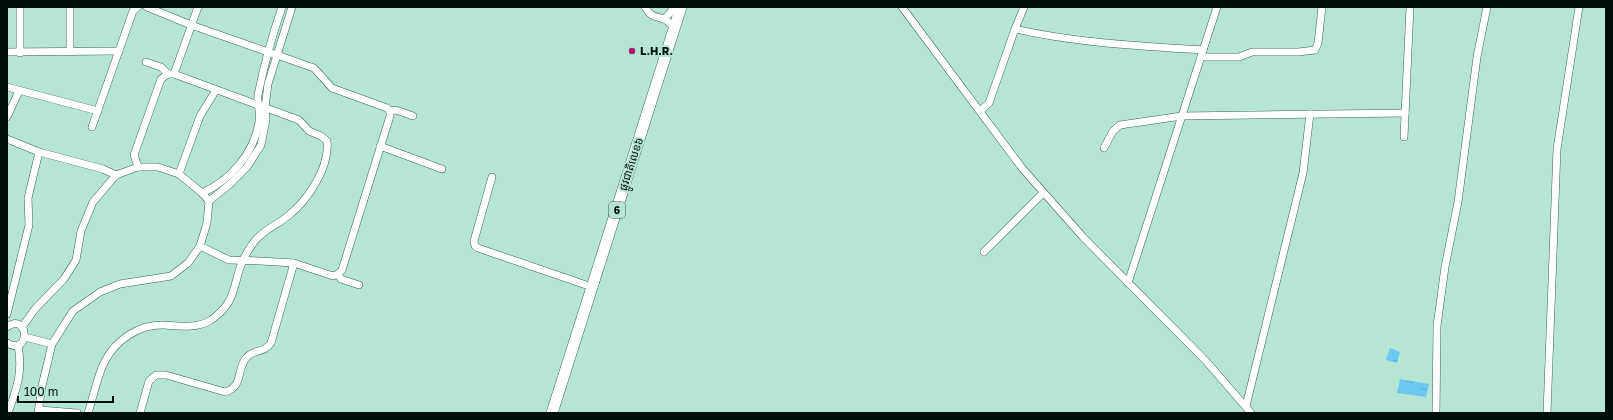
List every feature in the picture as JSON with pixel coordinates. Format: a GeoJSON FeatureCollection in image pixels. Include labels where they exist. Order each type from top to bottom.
{"type":"FeatureCollection","features":[{"type":"Feature","properties":{"kind":"highway","name":"ផ្លូវជាតិលេខ៦"},"geometry":{"type":"LineString","coordinates":[[552,413],[681,7]]}},
{"type":"Feature","properties":{"kind":"street"},"geometry":{"type":"LineString","coordinates":[[20,7],[20,53]]}},
{"type":"Feature","properties":{"kind":"street"},"geometry":{"type":"LineString","coordinates":[[70,7],[70,52]]}},
{"type":"Feature","properties":{"kind":"street"},"geometry":{"type":"LineString","coordinates":[[92,127],[133,11],[138,7]]}},
{"type":"Feature","properties":{"kind":"street"},"geometry":{"type":"LineString","coordinates":[[147,7],[191,25],[314,68],[332,88],[387,108],[390,111],[396,110],[413,116]]}},
{"type":"Feature","properties":{"kind":"street"},"geometry":{"type":"LineString","coordinates":[[138,167],[134,155],[161,79],[171,74],[198,7]]}},
{"type":"Feature","properties":{"kind":"street"},"geometry":{"type":"LineString","coordinates":[[202,193],[222,181],[241,164],[254,143],[260,120],[257,103],[268,51],[282,7]]}},
{"type":"Feature","properties":{"kind":"street"},"geometry":{"type":"LineString","coordinates":[[209,202],[247,167],[260,145],[266,120],[265,107],[268,84],[292,7]]}},
{"type":"Feature","properties":{"kind":"street"},"geometry":{"type":"LineString","coordinates":[[645,7],[655,18],[664,19],[674,27]]}},
{"type":"Feature","properties":{"kind":"street"},"geometry":{"type":"LineString","coordinates":[[664,19],[671,12],[672,7]]}},
{"type":"Feature","properties":{"kind":"street"},"geometry":{"type":"LineString","coordinates":[[902,7],[1022,168],[1043,193],[1083,237],[1206,361],[1251,413]]}},
{"type":"Feature","properties":{"kind":"street"},"geometry":{"type":"LineString","coordinates":[[980,110],[989,103],[1024,7]]}},
{"type":"Feature","properties":{"kind":"street"},"geometry":{"type":"LineString","coordinates":[[1128,283],[1217,7]]}},
{"type":"Feature","properties":{"kind":"street"},"geometry":{"type":"LineString","coordinates":[[1015,29],[1044,36],[1239,57],[1252,52],[1299,52],[1315,50],[1318,43],[1322,7]]}},
{"type":"Feature","properties":{"kind":"street"},"geometry":{"type":"LineString","coordinates":[[1404,137],[1410,7]]}},
{"type":"Feature","properties":{"kind":"street"},"geometry":{"type":"LineString","coordinates":[[1436,413],[1437,326],[1444,267],[1457,207],[1477,57],[1487,7]]}},
{"type":"Feature","properties":{"kind":"street"},"geometry":{"type":"LineString","coordinates":[[1546,413],[1557,149],[1579,7]]}},
{"type":"Feature","properties":{"kind":"street"},"geometry":{"type":"LineString","coordinates":[[7,52],[119,51]]}},
{"type":"Feature","properties":{"kind":"street"},"geometry":{"type":"LineString","coordinates":[[88,413],[104,361],[120,341],[138,330],[154,324],[195,326],[210,320],[228,305],[235,291],[243,260],[255,240],[264,231],[288,216],[312,191],[321,172],[328,150],[327,141],[321,136],[309,131],[299,120],[257,103],[171,74],[161,67],[146,62]]}},
{"type":"Feature","properties":{"kind":"street"},"geometry":{"type":"LineString","coordinates":[[7,87],[98,111]]}},
{"type":"Feature","properties":{"kind":"street"},"geometry":{"type":"LineString","coordinates":[[7,117],[19,90]]}},
{"type":"Feature","properties":{"kind":"street"},"geometry":{"type":"LineString","coordinates":[[179,174],[200,116],[216,90]]}},
{"type":"Feature","properties":{"kind":"street"},"geometry":{"type":"LineString","coordinates":[[200,246],[229,260],[294,264],[333,276],[338,274],[342,270],[390,116],[390,111]]}},
{"type":"Feature","properties":{"kind":"street"},"geometry":{"type":"LineString","coordinates":[[1104,148],[1113,131],[1120,125],[1182,116],[1405,113]]}},
{"type":"Feature","properties":{"kind":"street"},"geometry":{"type":"LineString","coordinates":[[1246,406],[1303,173],[1310,114]]}},
{"type":"Feature","properties":{"kind":"street"},"geometry":{"type":"LineString","coordinates":[[7,139],[40,152],[103,168],[116,175]]}},
{"type":"Feature","properties":{"kind":"street"},"geometry":{"type":"LineString","coordinates":[[380,146],[442,169]]}},
{"type":"Feature","properties":{"kind":"street"},"geometry":{"type":"LineString","coordinates":[[7,343],[11,346],[18,345],[25,338],[25,332],[22,327],[17,324],[9,325],[7,315],[29,225],[28,198],[40,152]]}},
{"type":"Feature","properties":{"kind":"street"},"geometry":{"type":"LineString","coordinates":[[22,327],[35,309],[64,279],[76,260],[81,231],[93,202],[116,175],[138,167],[158,168],[179,174],[202,193],[209,202],[207,223],[200,246],[188,263],[170,276],[120,284],[100,292],[73,311],[52,344],[42,386],[39,411],[77,413]]}},
{"type":"Feature","properties":{"kind":"street"},"geometry":{"type":"LineString","coordinates":[[492,177],[474,241],[475,246],[592,287]]}},
{"type":"Feature","properties":{"kind":"street"},"geometry":{"type":"LineString","coordinates":[[984,252],[1043,193]]}},
{"type":"Feature","properties":{"kind":"street"},"geometry":{"type":"LineString","coordinates":[[140,413],[149,381],[156,375],[166,375],[225,392],[232,390],[236,386],[247,356],[267,348],[271,343],[294,264]]}},
{"type":"Feature","properties":{"kind":"street"},"geometry":{"type":"LineString","coordinates":[[338,274],[341,279],[359,285]]}},
{"type":"Feature","properties":{"kind":"street"},"geometry":{"type":"LineString","coordinates":[[25,338],[52,344]]}},
{"type":"Feature","properties":{"kind":"street"},"geometry":{"type":"LineString","coordinates":[[8,413],[17,388],[21,362],[18,345]]}},
{"type":"Feature","properties":{"kind":"water"},"geometry":{"type":"Polygon","coordinates":[[[1390,348],[1400,352],[1397,363],[1386,360],[1390,348]]]}},
{"type":"Feature","properties":{"kind":"water"},"geometry":{"type":"Polygon","coordinates":[[[1400,379],[1429,384],[1426,397],[1397,393],[1400,379]]]}},
{"type":"Feature","properties":{"kind":"place","name":"L.H.R."},"geometry":{"type":"Point","coordinates":[632,51]}}]}
